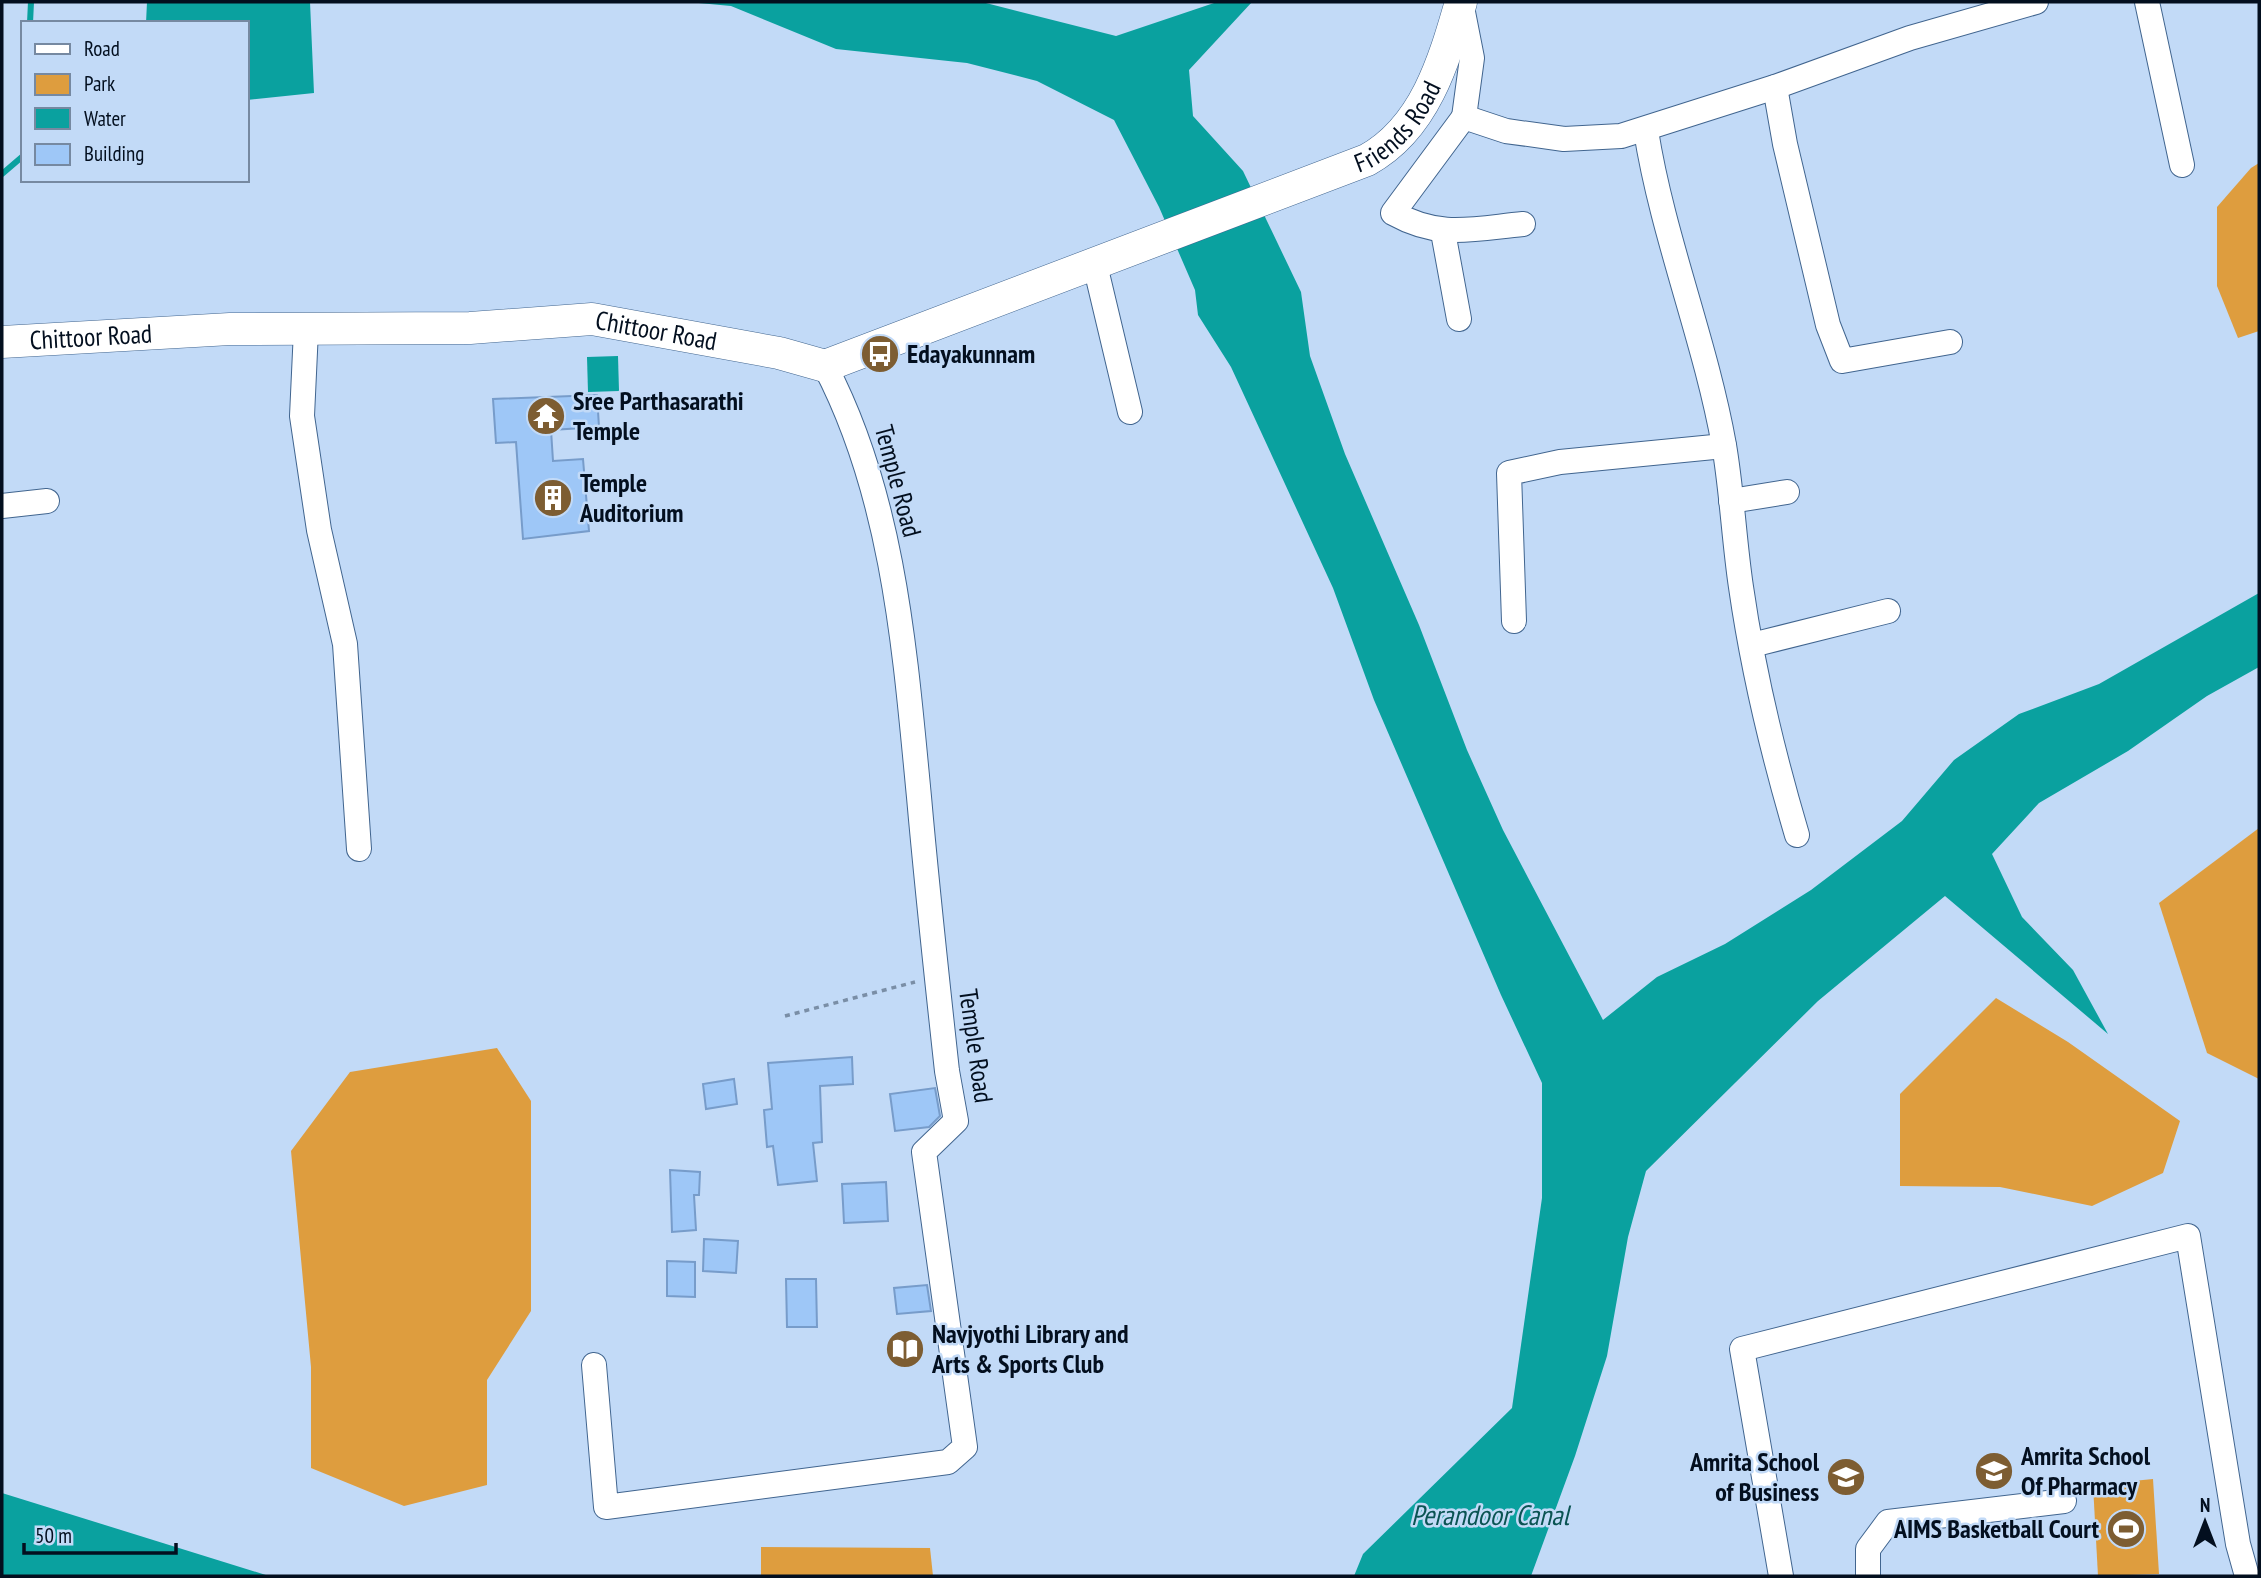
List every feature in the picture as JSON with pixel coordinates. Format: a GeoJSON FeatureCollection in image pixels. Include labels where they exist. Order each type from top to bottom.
{"type":"FeatureCollection","features":[{"type":"Feature","properties":{"kind":"main road","name":"Friends Road"},"geometry":{"type":"LineString","coordinates":[[1095,265],[1367,160],[1384,151],[1419,110],[1432,87],[1461,2]]}},
{"type":"Feature","properties":{"kind":"main road"},"geometry":{"type":"LineString","coordinates":[[825,366],[1095,265]]}},
{"type":"Feature","properties":{"kind":"main road","name":"Chittoor Road"},"geometry":{"type":"LineString","coordinates":[[2,342],[230,329],[470,328],[592,319],[779,353],[825,366]]}},
{"type":"Feature","properties":{"kind":"street"},"geometry":{"type":"LineString","coordinates":[[1461,2],[1472,58],[1464,117],[1393,213],[1413,224],[1443,232],[1523,224]]}},
{"type":"Feature","properties":{"kind":"street"},"geometry":{"type":"LineString","coordinates":[[1464,117],[1506,131],[1564,139],[1601,139],[1646,131],[1910,38],[2036,2]]}},
{"type":"Feature","properties":{"kind":"street"},"geometry":{"type":"LineString","coordinates":[[2147,2],[2182,165]]}},
{"type":"Feature","properties":{"kind":"street"},"geometry":{"type":"LineString","coordinates":[[1775,87],[1785,144],[1828,325],[1842,361],[1950,342]]}},
{"type":"Feature","properties":{"kind":"street"},"geometry":{"type":"LineString","coordinates":[[1646,131],[1669,238],[1713,392],[1724,446],[1752,645],[1772,751],[1797,835]]}},
{"type":"Feature","properties":{"kind":"street"},"geometry":{"type":"LineString","coordinates":[[1443,232],[1458,319]]}},
{"type":"Feature","properties":{"kind":"street"},"geometry":{"type":"LineString","coordinates":[[1095,265],[1130,412]]}},
{"type":"Feature","properties":{"kind":"street"},"geometry":{"type":"LineString","coordinates":[[306,330],[302,416],[319,530],[345,644],[359,849]]}},
{"type":"Feature","properties":{"kind":"street","name":"Temple Road"},"geometry":{"type":"LineString","coordinates":[[594,1365],[606,1507],[948,1462],[965,1447],[924,1152],[956,1121],[937,977],[895,589],[870,476],[842,398],[825,366]]}},
{"type":"Feature","properties":{"kind":"street"},"geometry":{"type":"LineString","coordinates":[[1514,621],[1509,473],[1560,462],[1724,446]]}},
{"type":"Feature","properties":{"kind":"street"},"geometry":{"type":"LineString","coordinates":[[1731,501],[1787,492]]}},
{"type":"Feature","properties":{"kind":"street"},"geometry":{"type":"LineString","coordinates":[[2,506],[47,501]]}},
{"type":"Feature","properties":{"kind":"street"},"geometry":{"type":"LineString","coordinates":[[1752,645],[1888,611]]}},
{"type":"Feature","properties":{"kind":"street"},"geometry":{"type":"LineString","coordinates":[[1781,1576],[1742,1349],[2188,1236],[2238,1544],[2247,1576]]}},
{"type":"Feature","properties":{"kind":"street"},"geometry":{"type":"LineString","coordinates":[[1868,1576],[1868,1549],[1888,1522],[2064,1501]]}},
{"type":"Feature","properties":{"kind":"path"},"geometry":{"type":"LineString","coordinates":[[785,1016],[937,977]]}},
{"type":"Feature","properties":{"kind":"green space"},"geometry":{"type":"Polygon","coordinates":[[[2259,163],[2259,331],[2238,338],[2217,286],[2217,207],[2251,168],[2259,163]]]}},
{"type":"Feature","properties":{"kind":"green space"},"geometry":{"type":"Polygon","coordinates":[[[2259,828],[2259,1079],[2207,1053],[2159,903],[2259,828]]]}},
{"type":"Feature","properties":{"kind":"green space"},"geometry":{"type":"Polygon","coordinates":[[[1996,998],[2068,1042],[2180,1121],[2163,1173],[2092,1206],[2000,1187],[1900,1186],[1900,1094],[1996,998]]]}},
{"type":"Feature","properties":{"kind":"green space"},"geometry":{"type":"Polygon","coordinates":[[[497,1048],[531,1101],[531,1311],[487,1380],[487,1485],[404,1506],[311,1468],[311,1367],[291,1151],[350,1072],[497,1048]]]}},
{"type":"Feature","properties":{"kind":"green space","name":"AIMS Basketball Court"},"geometry":{"type":"Polygon","coordinates":[[[2153,1479],[2159,1574],[2098,1576],[2093,1485],[2153,1479]]]}},
{"type":"Feature","properties":{"kind":"green space"},"geometry":{"type":"Polygon","coordinates":[[[761,1547],[930,1548],[933,1576],[761,1576],[761,1547]]]}},
{"type":"Feature","properties":{"kind":"water"},"geometry":{"type":"Polygon","coordinates":[[[147,2],[310,2],[314,93],[248,100],[248,21],[146,21],[147,2]]]}},
{"type":"Feature","properties":{"kind":"water","name":"Perandoor Canal"},"geometry":{"type":"Polygon","coordinates":[[[688,2],[982,2],[1116,36],[1217,2],[1252,2],[1189,70],[1193,116],[1243,171],[1301,292],[1310,356],[1345,454],[1419,625],[1467,750],[1503,830],[1603,1020],[1657,977],[1725,944],[1811,890],[1902,821],[1954,760],[2019,714],[2099,684],[2259,593],[2259,667],[2207,696],[2128,751],[2039,803],[1992,854],[2022,917],[2073,970],[2108,1034],[1945,896],[1818,1001],[1646,1171],[1628,1237],[1607,1356],[1575,1456],[1531,1576],[1354,1576],[1363,1554],[1512,1408],[1542,1198],[1542,1083],[1501,995],[1374,700],[1333,588],[1231,367],[1198,315],[1195,290],[1159,207],[1114,120],[1037,81],[967,63],[836,49],[731,6],[688,2]]]}},
{"type":"Feature","properties":{"kind":"water"},"geometry":{"type":"Polygon","coordinates":[[[618,356],[619,391],[588,392],[587,357],[618,356]]]}},
{"type":"Feature","properties":{"kind":"water"},"geometry":{"type":"Polygon","coordinates":[[[2,1493],[269,1576],[2,1576],[2,1493]]]}},
{"type":"Feature","properties":{"kind":"building"},"geometry":{"type":"Polygon","coordinates":[[[597,395],[599,427],[551,430],[553,461],[583,459],[589,531],[523,539],[516,442],[496,443],[493,399],[597,395]]]}},
{"type":"Feature","properties":{"kind":"building"},"geometry":{"type":"Polygon","coordinates":[[[852,1057],[853,1084],[820,1086],[822,1142],[813,1143],[817,1181],[778,1185],[773,1146],[767,1147],[764,1110],[772,1109],[768,1063],[852,1057]]]}},
{"type":"Feature","properties":{"kind":"building"},"geometry":{"type":"Polygon","coordinates":[[[734,1079],[737,1104],[706,1109],[703,1084],[734,1079]]]}},
{"type":"Feature","properties":{"kind":"building"},"geometry":{"type":"Polygon","coordinates":[[[935,1088],[940,1116],[929,1127],[895,1131],[890,1094],[935,1088]]]}},
{"type":"Feature","properties":{"kind":"building"},"geometry":{"type":"Polygon","coordinates":[[[670,1170],[700,1172],[699,1195],[694,1195],[696,1230],[672,1232],[670,1170]]]}},
{"type":"Feature","properties":{"kind":"building"},"geometry":{"type":"Polygon","coordinates":[[[886,1182],[888,1221],[844,1223],[842,1184],[886,1182]]]}},
{"type":"Feature","properties":{"kind":"building"},"geometry":{"type":"Polygon","coordinates":[[[704,1239],[738,1241],[736,1273],[703,1271],[704,1239]]]}},
{"type":"Feature","properties":{"kind":"building"},"geometry":{"type":"Polygon","coordinates":[[[667,1261],[695,1262],[695,1297],[667,1296],[667,1261]]]}},
{"type":"Feature","properties":{"kind":"building"},"geometry":{"type":"Polygon","coordinates":[[[786,1279],[816,1279],[817,1327],[787,1327],[786,1279]]]}},
{"type":"Feature","properties":{"kind":"building"},"geometry":{"type":"Polygon","coordinates":[[[927,1285],[931,1311],[897,1314],[894,1288],[927,1285]]]}},
{"type":"Feature","properties":{"kind":"waterway"},"geometry":{"type":"LineString","coordinates":[[30,21],[31,2]]}},
{"type":"Feature","properties":{"kind":"waterway"},"geometry":{"type":"LineString","coordinates":[[2,174],[21,158]]}},
{"type":"Feature","properties":{"kind":"place","name":"Edayakunnam"},"geometry":{"type":"Point","coordinates":[880,354]}},
{"type":"Feature","properties":{"kind":"place","name":"Sree Parthasarathi Temple"},"geometry":{"type":"Point","coordinates":[546,416]}},
{"type":"Feature","properties":{"kind":"place","name":"Temple Auditorium"},"geometry":{"type":"Point","coordinates":[553,498]}},
{"type":"Feature","properties":{"kind":"place","name":"Navjyothi Library and Arts & Sports Club"},"geometry":{"type":"Point","coordinates":[905,1349]}},
{"type":"Feature","properties":{"kind":"place","name":"Amrita School Of Pharmacy"},"geometry":{"type":"Point","coordinates":[1994,1471]}},
{"type":"Feature","properties":{"kind":"place","name":"Amrita School of Business"},"geometry":{"type":"Point","coordinates":[1846,1477]}},
{"type":"Feature","properties":{"kind":"place","name":"AIMS Basketball Court"},"geometry":{"type":"Point","coordinates":[2126,1529]}}]}
